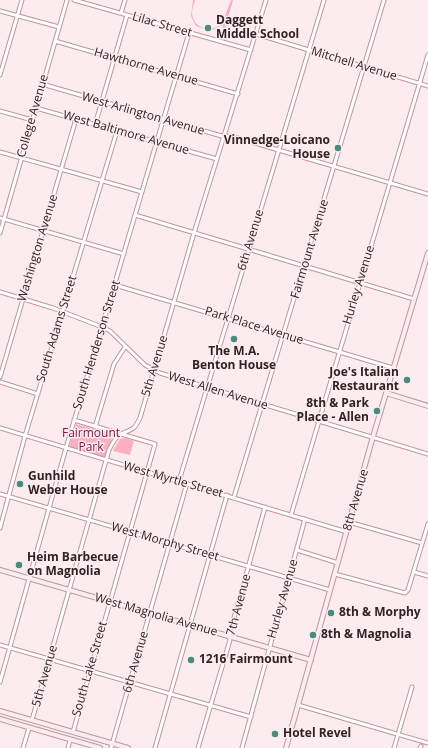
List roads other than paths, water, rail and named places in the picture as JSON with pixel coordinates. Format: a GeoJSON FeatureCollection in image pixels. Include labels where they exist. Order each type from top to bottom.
{"type":"FeatureCollection","features":[{"type":"Feature","properties":{"kind":"main road","name":"8th Avenue"},"geometry":{"type":"LineString","coordinates":[[286,748],[373,438],[428,253]]}},
{"type":"Feature","properties":{"kind":"main road"},"geometry":{"type":"LineString","coordinates":[[386,393],[428,406]]}},
{"type":"Feature","properties":{"kind":"main road","name":"West Magnolia Avenue"},"geometry":{"type":"LineString","coordinates":[[0,570],[311,660]]}},
{"type":"Feature","properties":{"kind":"main road"},"geometry":{"type":"LineString","coordinates":[[0,711],[73,732],[112,746],[128,748]]}},
{"type":"Feature","properties":{"kind":"main road"},"geometry":{"type":"LineString","coordinates":[[0,719],[100,748]]}},
{"type":"Feature","properties":{"kind":"street"},"geometry":{"type":"LineString","coordinates":[[0,75],[22,0]]}},
{"type":"Feature","properties":{"kind":"street","name":"College Avenue"},"geometry":{"type":"LineString","coordinates":[[0,233],[67,0]]}},
{"type":"Feature","properties":{"kind":"street","name":"Lilac Street"},"geometry":{"type":"LineString","coordinates":[[74,0],[251,50]]}},
{"type":"Feature","properties":{"kind":"street"},"geometry":{"type":"LineString","coordinates":[[121,13],[125,0]]}},
{"type":"Feature","properties":{"kind":"street","name":"5th Avenue"},"geometry":{"type":"LineString","coordinates":[[32,720],[106,460],[112,443],[120,434],[128,432],[136,425],[266,0]]}},
{"type":"Feature","properties":{"kind":"street","name":"6th Avenue"},"geometry":{"type":"LineString","coordinates":[[179,481],[324,0]]}},
{"type":"Feature","properties":{"kind":"street","name":"Fairmount Avenue"},"geometry":{"type":"LineString","coordinates":[[234,497],[305,266],[384,0]]}},
{"type":"Feature","properties":{"kind":"street"},"geometry":{"type":"LineString","coordinates":[[0,11],[59,27]]}},
{"type":"Feature","properties":{"kind":"street"},"geometry":{"type":"LineString","coordinates":[[96,125],[127,15]]}},
{"type":"Feature","properties":{"kind":"street","name":"South Henderson Street"},"geometry":{"type":"LineString","coordinates":[[0,682],[74,420],[189,32]]}},
{"type":"Feature","properties":{"kind":"street","name":"Mitchell Avenue"},"geometry":{"type":"LineString","coordinates":[[256,34],[428,86]]}},
{"type":"Feature","properties":{"kind":"street","name":"Hawthorne Avenue"},"geometry":{"type":"LineString","coordinates":[[55,41],[238,94]]}},
{"type":"Feature","properties":{"kind":"street","name":"Hurley Avenue"},"geometry":{"type":"LineString","coordinates":[[291,515],[428,55]]}},
{"type":"Feature","properties":{"kind":"street","name":"West Arlington Avenue"},"geometry":{"type":"LineString","coordinates":[[42,84],[225,137],[231,136],[428,194]]}},
{"type":"Feature","properties":{"kind":"street","name":"West Baltimore Avenue"},"geometry":{"type":"LineString","coordinates":[[36,108],[217,159]]}},
{"type":"Feature","properties":{"kind":"street"},"geometry":{"type":"LineString","coordinates":[[0,111],[32,120]]}},
{"type":"Feature","properties":{"kind":"street","name":"Washington Avenue"},"geometry":{"type":"LineString","coordinates":[[0,377],[76,119]]}},
{"type":"Feature","properties":{"kind":"street","name":"South Adams Street"},"geometry":{"type":"LineString","coordinates":[[0,528],[38,394],[117,131]]}},
{"type":"Feature","properties":{"kind":"street"},"geometry":{"type":"LineString","coordinates":[[0,152],[142,192]]}},
{"type":"Feature","properties":{"kind":"street"},"geometry":{"type":"LineString","coordinates":[[135,215],[414,299]]}},
{"type":"Feature","properties":{"kind":"street"},"geometry":{"type":"LineString","coordinates":[[0,218],[124,254]]}},
{"type":"Feature","properties":{"kind":"street","name":"Park Place Avenue"},"geometry":{"type":"LineString","coordinates":[[115,284],[394,368]]}},
{"type":"Feature","properties":{"kind":"street","name":"West Allen Avenue"},"geometry":{"type":"LineString","coordinates":[[0,292],[63,311],[110,331],[145,365],[154,370],[207,388],[428,454]]}},
{"type":"Feature","properties":{"kind":"street"},"geometry":{"type":"LineString","coordinates":[[95,427],[114,364],[125,347]]}},
{"type":"Feature","properties":{"kind":"street"},"geometry":{"type":"LineString","coordinates":[[0,382],[38,394]]}},
{"type":"Feature","properties":{"kind":"street"},"geometry":{"type":"LineString","coordinates":[[74,420],[120,434]]}},
{"type":"Feature","properties":{"kind":"street","name":"West Myrtle Street"},"geometry":{"type":"LineString","coordinates":[[0,428],[347,532]]}},
{"type":"Feature","properties":{"kind":"street","name":"South Lake Street"},"geometry":{"type":"LineString","coordinates":[[73,732],[155,444],[120,434]]}},
{"type":"Feature","properties":{"kind":"street","name":"6th Avenue"},"geometry":{"type":"LineString","coordinates":[[112,746],[187,483]]}},
{"type":"Feature","properties":{"kind":"street","name":"West Morphy Street"},"geometry":{"type":"LineString","coordinates":[[0,494],[330,590]]}},
{"type":"Feature","properties":{"kind":"street"},"geometry":{"type":"LineString","coordinates":[[155,748],[227,495]]}},
{"type":"Feature","properties":{"kind":"street","name":"7th Avenue"},"geometry":{"type":"LineString","coordinates":[[198,748],[230,640],[229,636],[265,507]]}},
{"type":"Feature","properties":{"kind":"street","name":"Hurley Avenue"},"geometry":{"type":"LineString","coordinates":[[242,748],[305,519]]}},
{"type":"Feature","properties":{"kind":"street"},"geometry":{"type":"LineString","coordinates":[[350,522],[422,543]]}},
{"type":"Feature","properties":{"kind":"street"},"geometry":{"type":"LineString","coordinates":[[335,574],[405,593],[408,590],[414,572],[428,524]]}},
{"type":"Feature","properties":{"kind":"street"},"geometry":{"type":"LineString","coordinates":[[297,550],[338,563]]}},
{"type":"Feature","properties":{"kind":"street"},"geometry":{"type":"LineString","coordinates":[[414,572],[428,576]]}},
{"type":"Feature","properties":{"kind":"street"},"geometry":{"type":"LineString","coordinates":[[0,645],[251,717]]}},
{"type":"Feature","properties":{"kind":"street"},"geometry":{"type":"LineString","coordinates":[[394,748],[412,688]]}},
{"type":"Feature","properties":{"kind":"street"},"geometry":{"type":"LineString","coordinates":[[298,705],[428,743]]}},
{"type":"Feature","properties":{"kind":"street"},"geometry":{"type":"LineString","coordinates":[[23,748],[29,728]]}},
{"type":"Feature","properties":{"kind":"street"},"geometry":{"type":"LineString","coordinates":[[68,748],[70,740]]}},
{"type":"Feature","properties":{"kind":"place","name":"Daggett Middle School"},"geometry":{"type":"Point","coordinates":[208,28]}},
{"type":"Feature","properties":{"kind":"place","name":"Vinnedge-Loicano House"},"geometry":{"type":"Point","coordinates":[338,148]}},
{"type":"Feature","properties":{"kind":"place","name":"The M.A. Benton House"},"geometry":{"type":"Point","coordinates":[234,339]}},
{"type":"Feature","properties":{"kind":"place","name":"Joe's Italian Restaurant"},"geometry":{"type":"Point","coordinates":[407,380]}},
{"type":"Feature","properties":{"kind":"place","name":"8th & Park Place - Allen"},"geometry":{"type":"Point","coordinates":[377,411]}},
{"type":"Feature","properties":{"kind":"place","name":"Gunhild Weber House"},"geometry":{"type":"Point","coordinates":[20,484]}},
{"type":"Feature","properties":{"kind":"place","name":"Heim Barbecue on Magnolia"},"geometry":{"type":"Point","coordinates":[19,565]}},
{"type":"Feature","properties":{"kind":"place","name":"8th & Morphy"},"geometry":{"type":"Point","coordinates":[331,613]}},
{"type":"Feature","properties":{"kind":"place","name":"8th & Magnolia"},"geometry":{"type":"Point","coordinates":[313,635]}},
{"type":"Feature","properties":{"kind":"place","name":"1216 Fairmount"},"geometry":{"type":"Point","coordinates":[191,660]}},
{"type":"Feature","properties":{"kind":"place","name":"Hotel Revel"},"geometry":{"type":"Point","coordinates":[275,734]}},
{"type":"Feature","properties":{"kind":"park label","name":"Fairmount Park"},"geometry":{"type":"Point","coordinates":[91,441]}}]}
